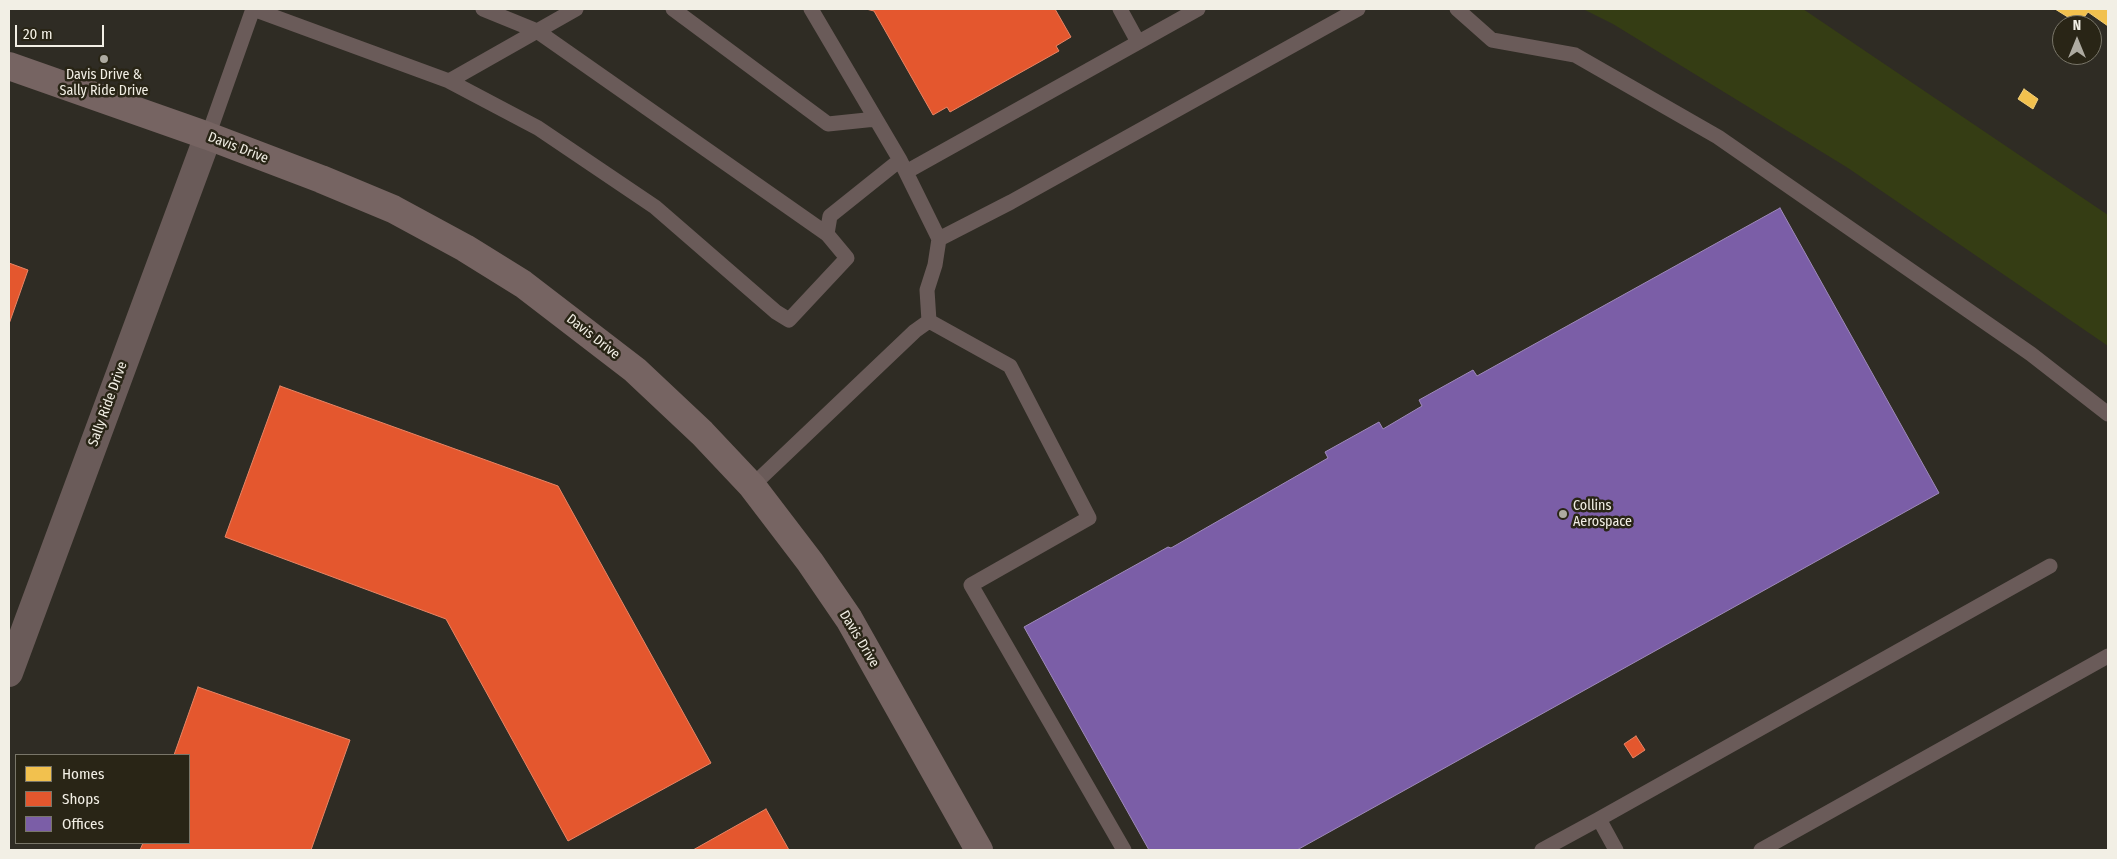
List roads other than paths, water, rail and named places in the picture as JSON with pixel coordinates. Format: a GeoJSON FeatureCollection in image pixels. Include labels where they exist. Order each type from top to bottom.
{"type":"FeatureCollection","features":[{"type":"Feature","properties":{"kind":"street","name":"Davis Drive"},"geometry":{"type":"LineString","coordinates":[[9,66],[208,136],[321,179],[392,209],[465,248],[523,284],[635,370],[702,433],[752,486],[810,562],[849,619],[979,850]]}},
{"type":"Feature","properties":{"kind":"street","name":"Sally Ride Drive"},"geometry":{"type":"LineString","coordinates":[[9,673],[208,136]]}},
{"type":"Feature","properties":{"kind":"lane"},"geometry":{"type":"LineString","coordinates":[[208,136],[253,9],[449,81],[538,128],[655,207],[776,312],[788,320],[847,258],[826,234],[537,31],[483,9]]}},
{"type":"Feature","properties":{"kind":"lane"},"geometry":{"type":"LineString","coordinates":[[449,81],[576,9]]}},
{"type":"Feature","properties":{"kind":"lane"},"geometry":{"type":"LineString","coordinates":[[673,9],[828,124],[876,119]]}},
{"type":"Feature","properties":{"kind":"lane"},"geometry":{"type":"LineString","coordinates":[[811,9],[903,166],[939,239],[936,265],[927,290],[929,321]]}},
{"type":"Feature","properties":{"kind":"lane"},"geometry":{"type":"LineString","coordinates":[[1120,9],[1138,42]]}},
{"type":"Feature","properties":{"kind":"lane"},"geometry":{"type":"LineString","coordinates":[[826,234],[830,216],[903,166],[1198,9]]}},
{"type":"Feature","properties":{"kind":"lane"},"geometry":{"type":"LineString","coordinates":[[939,239],[1011,202],[1358,9]]}},
{"type":"Feature","properties":{"kind":"lane"},"geometry":{"type":"LineString","coordinates":[[1457,9],[1492,40],[1575,55],[1718,136],[2031,354],[2108,414]]}},
{"type":"Feature","properties":{"kind":"lane"},"geometry":{"type":"LineString","coordinates":[[752,486],[915,331],[929,321]]}},
{"type":"Feature","properties":{"kind":"lane"},"geometry":{"type":"LineString","coordinates":[[929,321],[1010,366],[1089,518],[971,585],[1124,850]]}},
{"type":"Feature","properties":{"kind":"lane"},"geometry":{"type":"LineString","coordinates":[[1542,850],[2050,566]]}},
{"type":"Feature","properties":{"kind":"lane"},"geometry":{"type":"LineString","coordinates":[[1761,850],[2108,656]]}},
{"type":"Feature","properties":{"kind":"lane"},"geometry":{"type":"LineString","coordinates":[[1599,818],[1616,850]]}},
{"type":"Feature","properties":{"kind":"place","name":"Davis Drive & Sally Ride Drive"},"geometry":{"type":"Point","coordinates":[104,59]}},
{"type":"Feature","properties":{"kind":"place","name":"Collins Aerospace"},"geometry":{"type":"Point","coordinates":[1563,514]}}]}
